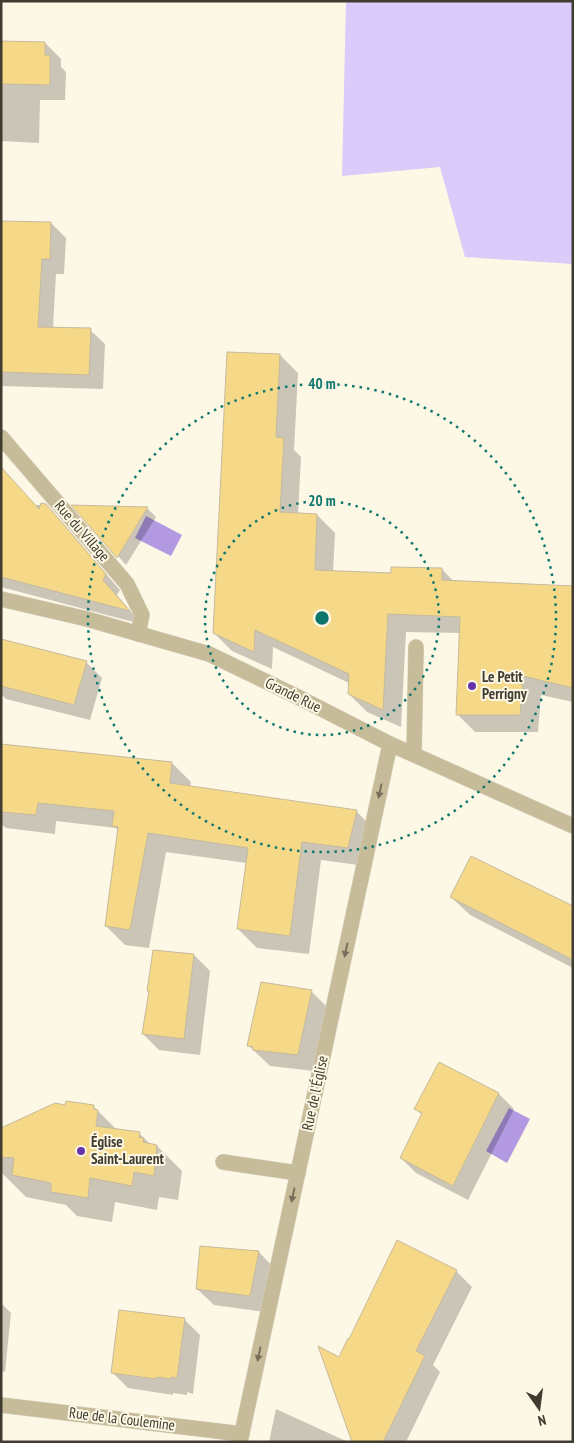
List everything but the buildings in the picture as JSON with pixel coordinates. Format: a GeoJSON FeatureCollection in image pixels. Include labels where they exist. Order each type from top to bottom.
{"type":"FeatureCollection","features":[{"type":"Feature","properties":{"kind":"street","name":"Rue du Village"},"geometry":{"type":"LineString","coordinates":[[1,437],[127,584],[142,615],[138,634]]}},
{"type":"Feature","properties":{"kind":"street","name":"Grande Rue"},"geometry":{"type":"LineString","coordinates":[[1,599],[87,619],[209,654],[390,744],[573,826]]}},
{"type":"Feature","properties":{"kind":"street"},"geometry":{"type":"LineString","coordinates":[[414,754],[416,648]]}},
{"type":"Feature","properties":{"kind":"street","name":"Rue de l'Église"},"geometry":{"type":"LineString","coordinates":[[241,1438],[390,744]]}},
{"type":"Feature","properties":{"kind":"street"},"geometry":{"type":"LineString","coordinates":[[224,1162],[298,1172]]}},
{"type":"Feature","properties":{"kind":"street","name":"Rue de la Coulemine"},"geometry":{"type":"LineString","coordinates":[[1,1405],[241,1438]]}},
{"type":"Feature","properties":{"kind":"shaded area"},"geometry":{"type":"Polygon","coordinates":[[[346,1],[573,1],[573,264],[465,257],[440,167],[342,176],[346,1]]]}},
{"type":"Feature","properties":{"kind":"shaded area"},"geometry":{"type":"Polygon","coordinates":[[[146,516],[182,535],[171,556],[135,538],[146,516]]]}},
{"type":"Feature","properties":{"kind":"shaded area"},"geometry":{"type":"Polygon","coordinates":[[[509,1108],[530,1119],[507,1163],[486,1151],[509,1108]]]}},
{"type":"Feature","properties":{"kind":"place","name":"Le Petit Perrigny"},"geometry":{"type":"Point","coordinates":[472,686]}},
{"type":"Feature","properties":{"kind":"place","name":"Église Saint-Laurent"},"geometry":{"type":"Point","coordinates":[81,1151]}}]}
